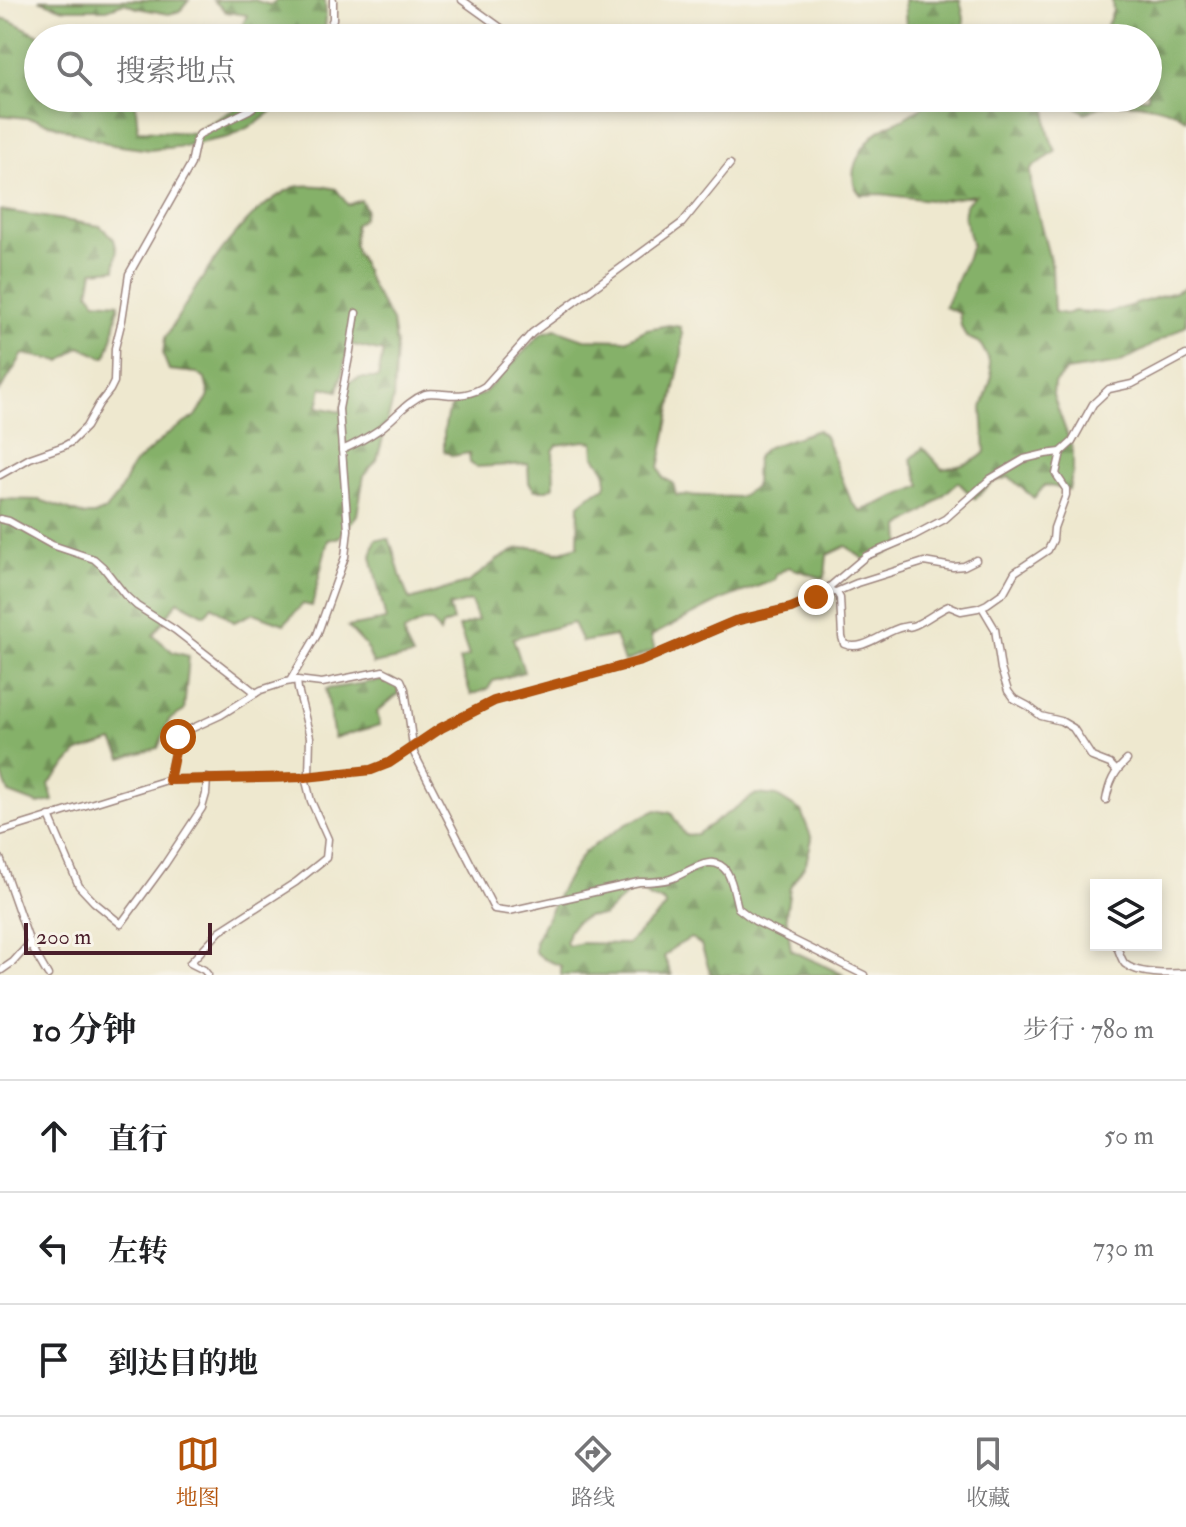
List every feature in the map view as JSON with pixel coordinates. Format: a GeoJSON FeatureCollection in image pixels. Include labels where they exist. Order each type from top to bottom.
{"type":"FeatureCollection","features":[{"type":"Feature","properties":{"kind":"street"},"geometry":{"type":"LineString","coordinates":[[331,24],[333,0]]}},
{"type":"Feature","properties":{"kind":"street"},"geometry":{"type":"LineString","coordinates":[[462,0],[495,24]]}},
{"type":"Feature","properties":{"kind":"street"},"geometry":{"type":"LineString","coordinates":[[0,475],[30,458],[64,446],[86,427],[114,382],[115,348],[129,274],[191,164],[196,140],[200,134],[245,112]]}},
{"type":"Feature","properties":{"kind":"street"},"geometry":{"type":"LineString","coordinates":[[342,450],[360,442],[422,396],[429,393],[460,396],[485,386],[532,333],[682,223],[730,164]]}},
{"type":"Feature","properties":{"kind":"street"},"geometry":{"type":"LineString","coordinates":[[294,681],[317,635],[345,557],[348,530],[339,409],[356,313]]}},
{"type":"Feature","properties":{"kind":"street"},"geometry":{"type":"LineString","coordinates":[[827,589],[836,592],[840,598],[842,637],[844,644],[852,647],[902,627],[911,627],[949,606],[961,611],[982,607],[1004,592],[1015,572],[1051,545],[1066,495],[1066,489],[1056,474],[1061,452],[1072,442],[1093,404],[1109,389],[1132,384],[1186,355]]}},
{"type":"Feature","properties":{"kind":"street"},"geometry":{"type":"LineString","coordinates":[[0,832],[169,780],[307,776],[371,770],[389,763],[441,728],[494,701],[641,661],[735,621],[791,608],[816,597],[866,556],[945,519],[990,479],[1024,459],[1061,452]]}},
{"type":"Feature","properties":{"kind":"street"},"geometry":{"type":"LineString","coordinates":[[0,519],[52,545],[94,559],[137,606],[175,630],[256,693]]}},
{"type":"Feature","properties":{"kind":"street"},"geometry":{"type":"LineString","coordinates":[[836,592],[924,562],[953,567],[976,560]]}},
{"type":"Feature","properties":{"kind":"street"},"geometry":{"type":"LineString","coordinates":[[982,607],[995,629],[1001,669],[1013,698],[1041,716],[1073,728],[1092,757],[1110,764],[1116,770]]}},
{"type":"Feature","properties":{"kind":"street"},"geometry":{"type":"LineString","coordinates":[[169,780],[178,737],[261,690],[294,681],[322,683],[383,671],[401,680],[414,753],[494,909],[509,911],[639,882],[654,882],[715,863],[728,873],[741,911],[755,921],[864,975]]}},
{"type":"Feature","properties":{"kind":"street"},"geometry":{"type":"LineString","coordinates":[[208,975],[190,963],[220,931],[296,882],[326,858],[328,839],[311,801],[307,776],[310,737],[294,681]]}},
{"type":"Feature","properties":{"kind":"street"},"geometry":{"type":"LineString","coordinates":[[1106,800],[1116,770],[1127,760]]}},
{"type":"Feature","properties":{"kind":"street"},"geometry":{"type":"LineString","coordinates":[[49,816],[79,886],[121,924],[202,808],[207,778]]}},
{"type":"Feature","properties":{"kind":"street"},"geometry":{"type":"LineString","coordinates":[[0,858],[30,943],[48,975]]}},
{"type":"Feature","properties":{"kind":"street"},"geometry":{"type":"LineString","coordinates":[[0,971],[30,943]]}},
{"type":"Feature","properties":{"kind":"street"},"geometry":{"type":"LineString","coordinates":[[1119,951],[1125,964],[1140,971],[1158,975],[1186,973]]}},
{"type":"Feature","properties":{"kind":"green space"},"geometry":{"type":"Polygon","coordinates":[[[39,0],[189,0],[180,11],[169,14],[124,3],[107,9],[64,9],[39,0]]]}},
{"type":"Feature","properties":{"kind":"green space"},"geometry":{"type":"Polygon","coordinates":[[[213,0],[254,0],[270,5],[277,0],[325,0],[326,18],[325,24],[243,24],[247,15],[226,12],[213,0]]]}},
{"type":"Feature","properties":{"kind":"green space"},"geometry":{"type":"Polygon","coordinates":[[[904,0],[960,0],[964,24],[906,24],[904,0]]]}},
{"type":"Feature","properties":{"kind":"green space"},"geometry":{"type":"Polygon","coordinates":[[[1112,0],[1186,0],[1186,120],[1162,109],[1162,24],[1108,24],[1113,11],[1112,0]]]}},
{"type":"Feature","properties":{"kind":"green space"},"geometry":{"type":"Polygon","coordinates":[[[0,18],[24,28],[24,112],[136,112],[138,130],[193,133],[230,112],[271,112],[229,137],[150,150],[113,145],[35,119],[0,115],[0,18]]]}},
{"type":"Feature","properties":{"kind":"green space"},"geometry":{"type":"Polygon","coordinates":[[[914,112],[1047,112],[1050,138],[1056,151],[1030,171],[1032,191],[1052,268],[1054,312],[1107,313],[1186,286],[1186,325],[1119,363],[1066,371],[1054,383],[1053,395],[1073,451],[1069,490],[1045,485],[1034,498],[1009,477],[992,482],[975,499],[958,482],[929,508],[900,527],[901,547],[866,561],[846,546],[827,555],[825,577],[822,578],[788,567],[776,575],[775,580],[721,600],[651,636],[655,650],[624,662],[615,636],[582,642],[573,623],[513,638],[524,672],[493,681],[488,689],[471,695],[459,660],[469,656],[459,627],[478,620],[471,601],[449,607],[453,621],[442,626],[440,633],[432,622],[422,622],[404,632],[413,656],[373,664],[366,646],[348,627],[386,620],[371,556],[376,539],[389,539],[410,600],[469,582],[517,549],[532,547],[558,552],[578,546],[579,504],[605,487],[607,478],[594,456],[593,442],[557,445],[553,451],[554,486],[547,490],[535,490],[529,483],[528,464],[476,467],[470,463],[469,453],[453,456],[444,451],[447,415],[453,405],[483,394],[542,333],[556,329],[584,339],[626,340],[647,329],[669,325],[680,327],[682,353],[659,468],[663,478],[673,483],[676,495],[739,497],[755,487],[756,458],[765,448],[818,430],[825,436],[852,503],[861,511],[921,486],[911,459],[923,448],[942,469],[971,462],[985,452],[982,408],[992,376],[988,358],[980,343],[966,337],[959,313],[945,307],[972,246],[964,216],[966,204],[975,195],[938,201],[880,194],[861,195],[853,180],[856,163],[864,147],[885,127],[914,112]]]}},
{"type":"Feature","properties":{"kind":"green space"},"geometry":{"type":"Polygon","coordinates":[[[295,187],[336,189],[348,205],[361,200],[366,209],[363,218],[355,225],[354,246],[374,291],[392,321],[396,346],[393,400],[377,460],[364,475],[357,515],[339,537],[328,540],[312,606],[303,604],[284,624],[254,613],[234,622],[212,606],[205,615],[178,601],[153,635],[173,652],[189,656],[184,711],[169,720],[158,748],[122,758],[113,741],[78,752],[49,784],[53,801],[38,804],[9,793],[0,770],[0,499],[40,500],[84,515],[106,510],[118,495],[132,466],[169,433],[196,416],[209,396],[205,379],[197,373],[169,370],[163,355],[165,338],[204,275],[235,234],[271,200],[295,187]],[[349,344],[338,391],[322,387],[318,407],[341,412],[348,382],[378,378],[383,352],[349,344]]]}},
{"type":"Feature","properties":{"kind":"green space"},"geometry":{"type":"Polygon","coordinates":[[[0,210],[100,226],[114,239],[117,251],[115,269],[93,271],[89,292],[96,301],[119,303],[106,357],[80,347],[61,361],[23,354],[0,391],[0,210]]]}},
{"type":"Feature","properties":{"kind":"green space"},"geometry":{"type":"Polygon","coordinates":[[[390,679],[398,683],[398,694],[377,712],[380,725],[334,738],[326,689],[390,679]]]}},
{"type":"Feature","properties":{"kind":"green space"},"geometry":{"type":"Polygon","coordinates":[[[756,794],[777,796],[801,811],[812,839],[806,863],[790,887],[786,915],[791,950],[844,975],[711,975],[701,945],[691,938],[664,957],[672,975],[561,975],[561,966],[535,952],[535,942],[562,887],[584,852],[626,824],[656,810],[671,813],[685,835],[697,834],[756,794]],[[641,891],[630,892],[603,916],[587,916],[576,922],[569,931],[568,946],[582,943],[627,944],[666,907],[663,901],[641,891]]]}},
{"type":"Feature","properties":{"kind":"route"},"geometry":{"type":"LineString","coordinates":[[178,737],[169,780],[305,777],[371,770],[389,763],[441,728],[494,701],[641,661],[735,621],[791,608],[816,597]]}}]}
